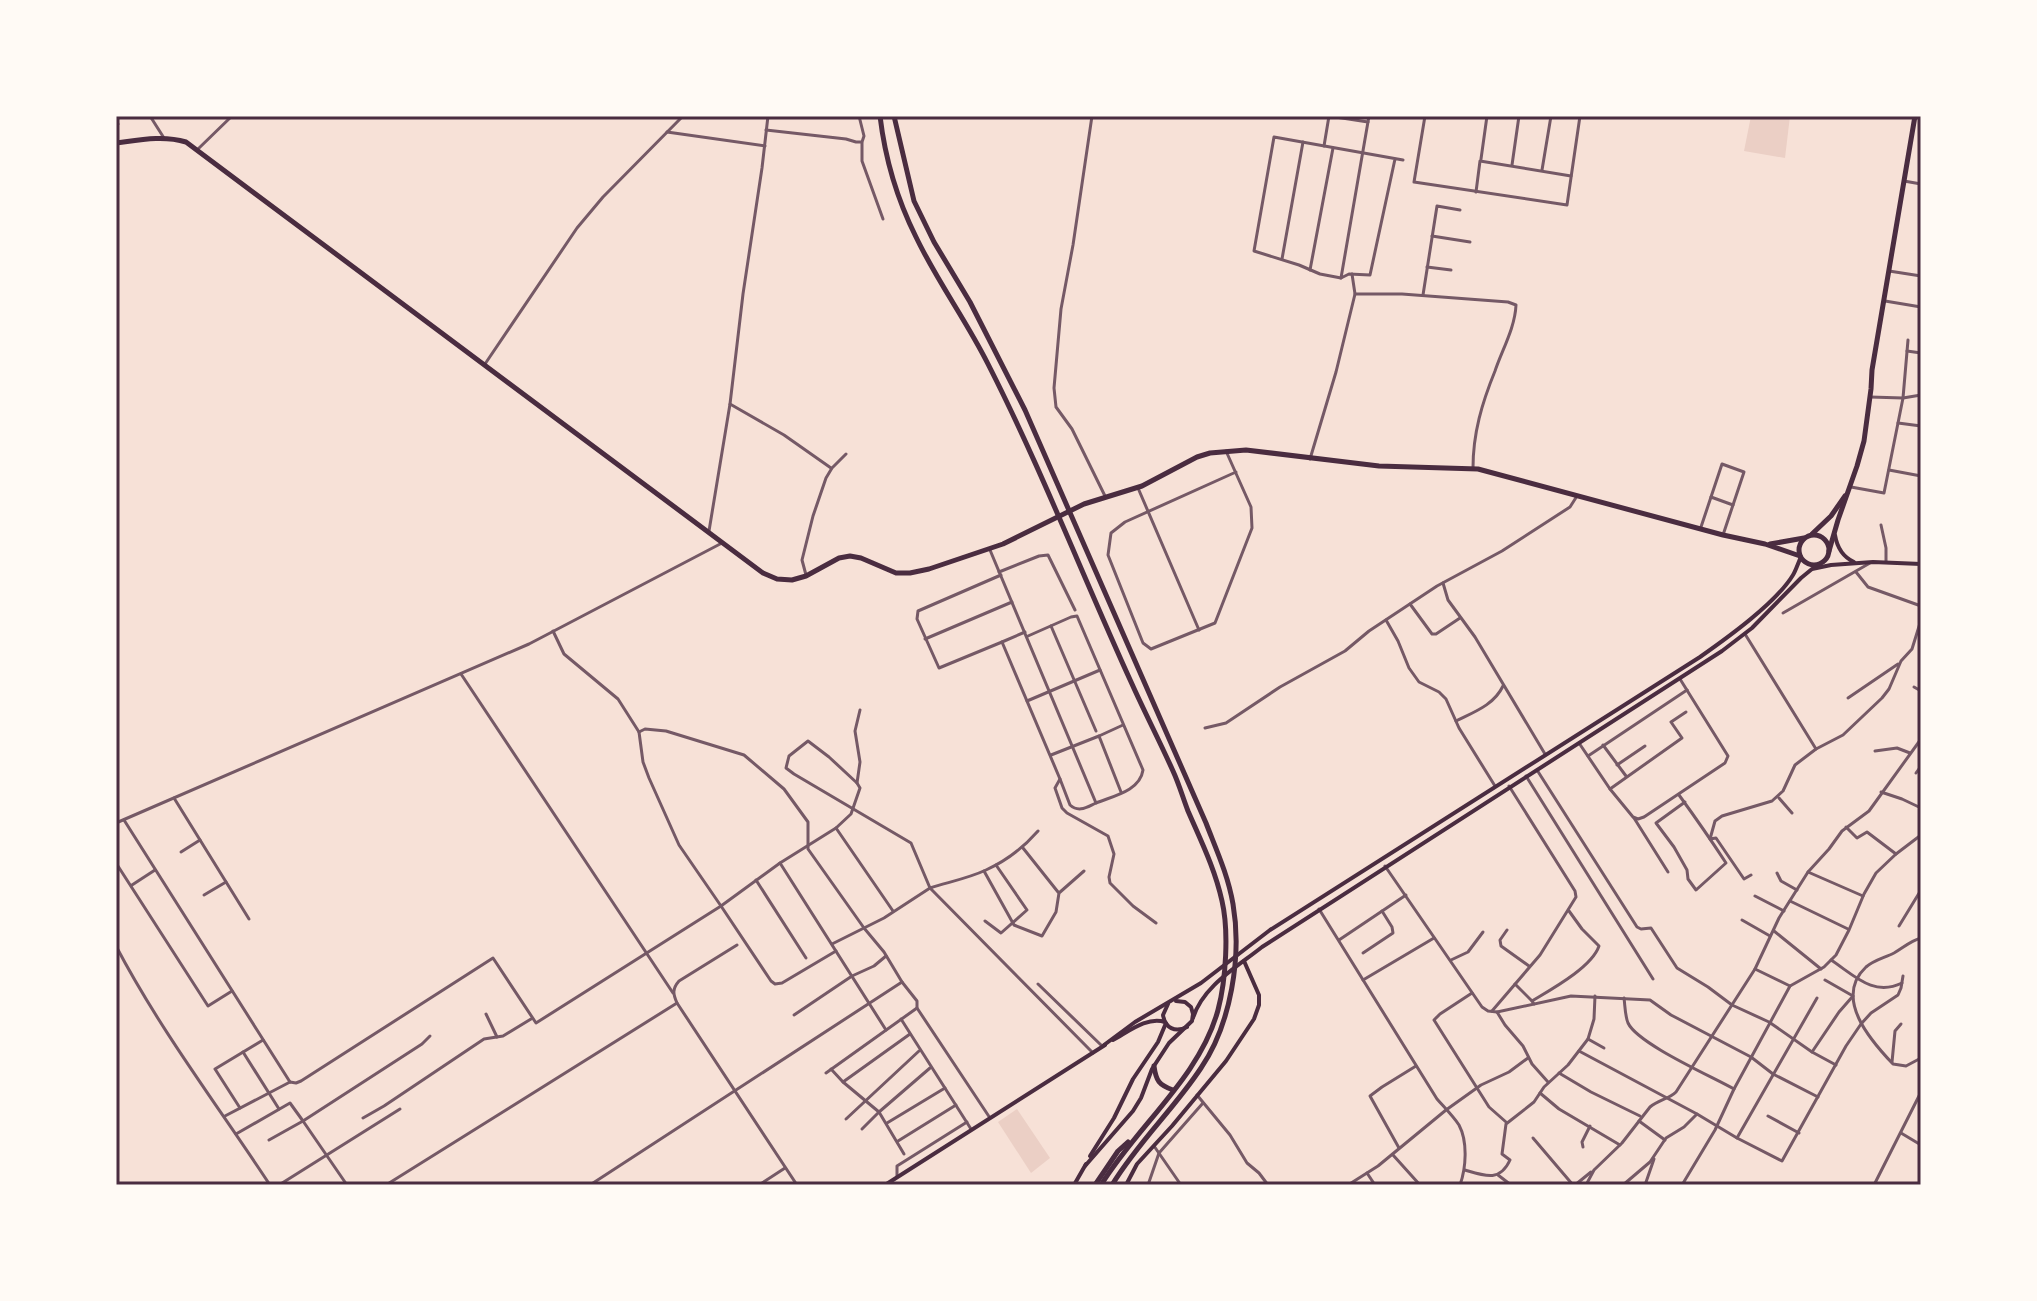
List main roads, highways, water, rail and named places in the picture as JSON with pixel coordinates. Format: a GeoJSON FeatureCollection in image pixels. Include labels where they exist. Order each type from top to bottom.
{"type":"FeatureCollection","features":[{"type":"Feature","properties":{"kind":"main road"},"geometry":{"type":"LineString","coordinates":[[880,116],[892,176],[911,226],[972,333],[1014,418],[1175,775],[1209,857],[1222,901],[1226,952],[1218,1008],[1208,1035],[1189,1070],[1098,1185]]}},
{"type":"Feature","properties":{"kind":"main road"},"geometry":{"type":"LineString","coordinates":[[894,116],[914,201],[1025,410],[1206,823],[1229,884],[1236,948],[1229,999],[1218,1037],[1200,1070],[1144,1139],[1113,1184]]}},
{"type":"Feature","properties":{"kind":"main road"},"geometry":{"type":"LineString","coordinates":[[1085,1166],[1133,1111],[1154,1066],[1169,1043],[1187,1027],[1198,1005],[1210,990],[1244,961],[1385,866],[1680,679],[1745,634],[1808,571],[1826,559],[1864,441],[1872,370],[1915,116]]}},
{"type":"Feature","properties":{"kind":"main road"},"geometry":{"type":"LineString","coordinates":[[116,143],[174,138],[198,149],[763,573],[777,579],[792,580],[806,576],[839,558],[850,556],[896,573],[910,573],[990,550],[1084,504],[1138,488],[1197,457],[1246,450],[1379,466],[1473,469],[1765,544],[1801,557],[1810,565],[1873,562],[1921,564]]}},
{"type":"Feature","properties":{"kind":"main road"},"geometry":{"type":"LineString","coordinates":[[885,1185],[1093,1053],[1135,1022],[1201,983],[1270,930],[1723,640],[1758,612],[1794,574],[1801,557],[1800,545],[1831,516],[1850,488]]}},
{"type":"Feature","properties":{"kind":"main road"},"geometry":{"type":"LineString","coordinates":[[1835,532],[1840,550]]}},
{"type":"Feature","properties":{"kind":"main road"},"geometry":{"type":"LineString","coordinates":[[1765,544],[1817,535],[1852,561],[1864,563]]}},
{"type":"Feature","properties":{"kind":"main road"},"geometry":{"type":"LineString","coordinates":[[1808,571],[1831,565]]}},
{"type":"Feature","properties":{"kind":"main road"},"geometry":{"type":"LineString","coordinates":[[1126,1185],[1137,1164],[1226,1061],[1257,1011],[1257,988],[1244,961]]}},
{"type":"Feature","properties":{"kind":"main road"},"geometry":{"type":"LineString","coordinates":[[1074,1185],[1133,1079],[1158,1042],[1165,1023],[1164,1011],[1171,1002],[1178,1000],[1188,1004],[1193,1018]]}},
{"type":"Feature","properties":{"kind":"main road"},"geometry":{"type":"LineString","coordinates":[[1103,1046],[1155,1019],[1177,1030],[1187,1027]]}},
{"type":"Feature","properties":{"kind":"main road"},"geometry":{"type":"LineString","coordinates":[[1154,1066],[1158,1084],[1173,1090]]}}]}
